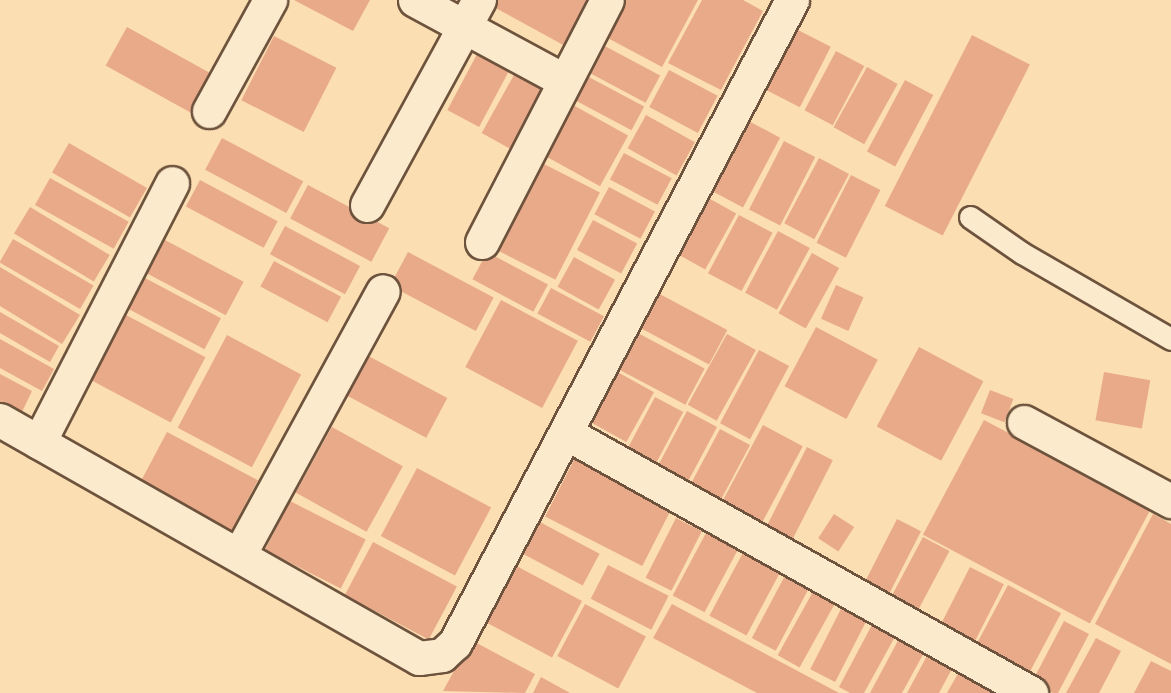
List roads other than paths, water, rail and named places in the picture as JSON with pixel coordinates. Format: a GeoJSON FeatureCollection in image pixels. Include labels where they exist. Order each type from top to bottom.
{"type":"FeatureCollection","features":[{"type":"Feature","properties":{"kind":"street"},"geometry":{"type":"LineString","coordinates":[[209,111],[270,0]]}},
{"type":"Feature","properties":{"kind":"street"},"geometry":{"type":"LineString","coordinates":[[415,0],[472,14],[565,81]]}},
{"type":"Feature","properties":{"kind":"street"},"geometry":{"type":"LineString","coordinates":[[482,242],[607,0]]}},
{"type":"Feature","properties":{"kind":"street"},"geometry":{"type":"LineString","coordinates":[[0,420],[240,553],[419,658],[442,655],[455,643],[791,0]]}},
{"type":"Feature","properties":{"kind":"street"},"geometry":{"type":"LineString","coordinates":[[367,205],[472,14]]}},
{"type":"Feature","properties":{"kind":"street"},"geometry":{"type":"LineString","coordinates":[[39,442],[172,183]]}},
{"type":"Feature","properties":{"kind":"street"},"geometry":{"type":"LineString","coordinates":[[240,553],[383,291]]}},
{"type":"Feature","properties":{"kind":"street"},"geometry":{"type":"LineString","coordinates":[[1024,422],[1171,501]]}},
{"type":"Feature","properties":{"kind":"street"},"geometry":{"type":"LineString","coordinates":[[566,433],[1031,693]]}},
{"type":"Feature","properties":{"kind":"lane"},"geometry":{"type":"LineString","coordinates":[[970,217],[1022,253],[1171,339]]}}]}
